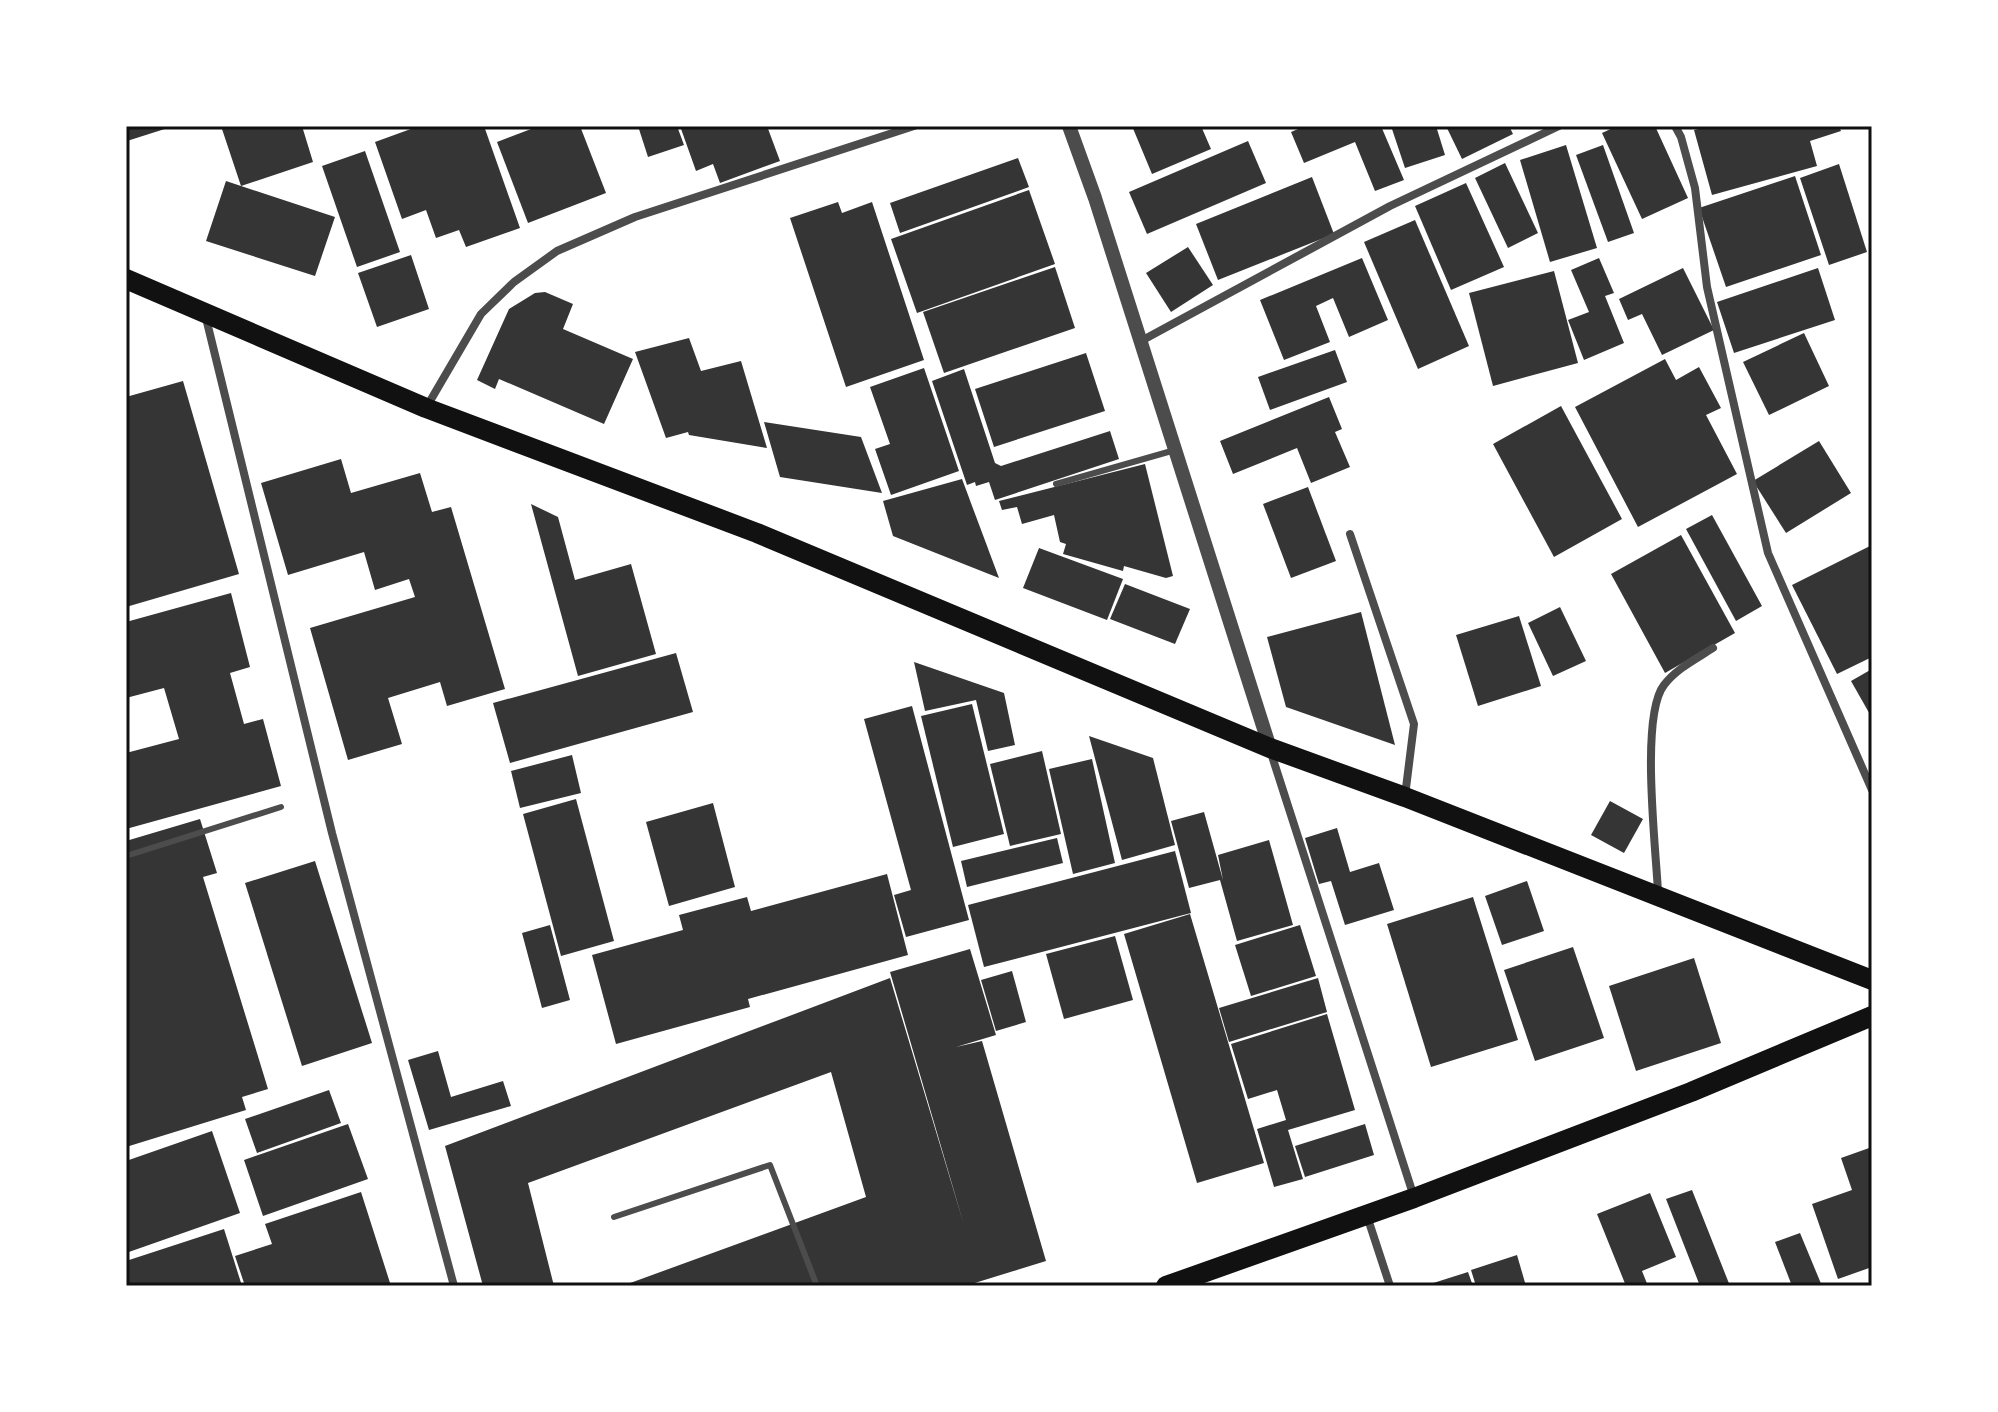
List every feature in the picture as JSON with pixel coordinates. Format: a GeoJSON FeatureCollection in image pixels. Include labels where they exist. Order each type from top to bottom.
{"type":"FeatureCollection","features":[{"type":"Feature","properties":{"kind":"main road"},"geometry":{"type":"LineString","coordinates":[[126,279],[426,408],[757,533],[1270,748],[1405,797],[1872,980]]}},
{"type":"Feature","properties":{"kind":"main road"},"geometry":{"type":"LineString","coordinates":[[1166,1286],[1367,1216],[1691,1092],[1872,1016]]}},
{"type":"Feature","properties":{"kind":"street"},"geometry":{"type":"LineString","coordinates":[[426,408],[481,314],[514,282],[557,251],[635,217],[914,126]]}},
{"type":"Feature","properties":{"kind":"street"},"geometry":{"type":"LineString","coordinates":[[1069,126],[1141,341],[1414,1198]]}},
{"type":"Feature","properties":{"kind":"street"},"geometry":{"type":"LineString","coordinates":[[1141,341],[1390,206],[1559,126]]}},
{"type":"Feature","properties":{"kind":"street"},"geometry":{"type":"LineString","coordinates":[[1675,126],[1695,188],[1707,287],[1768,553],[1872,790]]}},
{"type":"Feature","properties":{"kind":"street"},"geometry":{"type":"LineString","coordinates":[[204,311],[332,833],[454,1286]]}},
{"type":"Feature","properties":{"kind":"street"},"geometry":{"type":"LineString","coordinates":[[1350,534],[1414,724],[1405,797]]}},
{"type":"Feature","properties":{"kind":"street"},"geometry":{"type":"LineString","coordinates":[[1658,897],[1650,737],[1653,711],[1663,687],[1684,667],[1713,648]]}},
{"type":"Feature","properties":{"kind":"street"},"geometry":{"type":"LineString","coordinates":[[1367,1216],[1390,1286]]}},
{"type":"Feature","properties":{"kind":"lane"},"geometry":{"type":"LineString","coordinates":[[1056,484],[1175,450]]}},
{"type":"Feature","properties":{"kind":"lane"},"geometry":{"type":"LineString","coordinates":[[126,856],[281,807]]}},
{"type":"Feature","properties":{"kind":"lane"},"geometry":{"type":"LineString","coordinates":[[614,1217],[770,1165],[817,1286]]}},
{"type":"Feature","properties":{"kind":"building"},"geometry":{"type":"Polygon","coordinates":[[[126,126],[171,126],[171,127],[127,141],[126,126]]]}},
{"type":"Feature","properties":{"kind":"building"},"geometry":{"type":"Polygon","coordinates":[[[221,126],[302,126],[313,162],[241,186],[221,126]]]}},
{"type":"Feature","properties":{"kind":"building"},"geometry":{"type":"Polygon","coordinates":[[[419,126],[484,126],[520,228],[466,247],[459,230],[436,238],[426,210],[402,219],[375,142],[419,126]]]}},
{"type":"Feature","properties":{"kind":"building"},"geometry":{"type":"Polygon","coordinates":[[[539,126],[580,126],[606,193],[528,223],[497,142],[539,126]]]}},
{"type":"Feature","properties":{"kind":"building"},"geometry":{"type":"Polygon","coordinates":[[[638,126],[677,126],[684,145],[648,157],[638,126]]]}},
{"type":"Feature","properties":{"kind":"building"},"geometry":{"type":"Polygon","coordinates":[[[680,126],[767,126],[780,161],[720,183],[713,164],[696,171],[680,126]]]}},
{"type":"Feature","properties":{"kind":"building"},"geometry":{"type":"Polygon","coordinates":[[[1132,126],[1201,126],[1211,149],[1152,174],[1132,126]]]}},
{"type":"Feature","properties":{"kind":"building"},"geometry":{"type":"Polygon","coordinates":[[[1305,126],[1381,126],[1404,180],[1375,191],[1355,142],[1304,163],[1291,132],[1305,126]]]}},
{"type":"Feature","properties":{"kind":"building"},"geometry":{"type":"Polygon","coordinates":[[[1391,126],[1436,126],[1445,155],[1405,168],[1391,126]]]}},
{"type":"Feature","properties":{"kind":"building"},"geometry":{"type":"Polygon","coordinates":[[[1446,126],[1509,126],[1513,134],[1462,159],[1446,126]]]}},
{"type":"Feature","properties":{"kind":"building"},"geometry":{"type":"Polygon","coordinates":[[[1617,126],[1655,126],[1688,198],[1642,219],[1602,133],[1617,126]]]}},
{"type":"Feature","properties":{"kind":"building"},"geometry":{"type":"Polygon","coordinates":[[[1710,126],[1839,126],[1841,131],[1810,141],[1817,166],[1712,195],[1694,130],[1710,126]]]}},
{"type":"Feature","properties":{"kind":"building"},"geometry":{"type":"Polygon","coordinates":[[[1248,141],[1266,183],[1147,234],[1129,192],[1248,141]]]}},
{"type":"Feature","properties":{"kind":"building"},"geometry":{"type":"Polygon","coordinates":[[[1566,145],[1597,248],[1550,262],[1520,160],[1566,145]]]}},
{"type":"Feature","properties":{"kind":"building"},"geometry":{"type":"Polygon","coordinates":[[[1603,145],[1634,233],[1608,242],[1576,155],[1603,145]]]}},
{"type":"Feature","properties":{"kind":"building"},"geometry":{"type":"Polygon","coordinates":[[[365,151],[400,252],[357,267],[322,166],[365,151]]]}},
{"type":"Feature","properties":{"kind":"building"},"geometry":{"type":"Polygon","coordinates":[[[1018,158],[1029,187],[900,233],[890,203],[1018,158]]]}},
{"type":"Feature","properties":{"kind":"building"},"geometry":{"type":"Polygon","coordinates":[[[1505,163],[1538,233],[1508,248],[1475,178],[1505,163]]]}},
{"type":"Feature","properties":{"kind":"building"},"geometry":{"type":"Polygon","coordinates":[[[1839,164],[1867,252],[1829,265],[1800,178],[1839,164]]]}},
{"type":"Feature","properties":{"kind":"building"},"geometry":{"type":"Polygon","coordinates":[[[1795,176],[1821,255],[1726,287],[1699,208],[1795,176]]]}},
{"type":"Feature","properties":{"kind":"building"},"geometry":{"type":"Polygon","coordinates":[[[1312,177],[1334,234],[1218,280],[1196,224],[1312,177]]]}},
{"type":"Feature","properties":{"kind":"building"},"geometry":{"type":"Polygon","coordinates":[[[226,181],[335,217],[315,276],[206,241],[226,181]]]}},
{"type":"Feature","properties":{"kind":"building"},"geometry":{"type":"Polygon","coordinates":[[[1466,183],[1504,267],[1451,290],[1415,206],[1466,183]]]}},
{"type":"Feature","properties":{"kind":"building"},"geometry":{"type":"Polygon","coordinates":[[[1029,190],[1055,264],[917,313],[891,239],[1029,190]]]}},
{"type":"Feature","properties":{"kind":"building"},"geometry":{"type":"Polygon","coordinates":[[[838,202],[842,213],[872,202],[924,360],[846,387],[790,218],[838,202]]]}},
{"type":"Feature","properties":{"kind":"building"},"geometry":{"type":"Polygon","coordinates":[[[1415,220],[1469,346],[1418,369],[1364,242],[1415,220]]]}},
{"type":"Feature","properties":{"kind":"building"},"geometry":{"type":"Polygon","coordinates":[[[1188,247],[1213,285],[1171,312],[1146,273],[1188,247]]]}},
{"type":"Feature","properties":{"kind":"building"},"geometry":{"type":"Polygon","coordinates":[[[411,255],[429,309],[377,327],[358,273],[411,255]]]}},
{"type":"Feature","properties":{"kind":"building"},"geometry":{"type":"Polygon","coordinates":[[[1362,258],[1388,320],[1349,337],[1333,298],[1316,306],[1330,342],[1284,360],[1260,300],[1362,258]]]}},
{"type":"Feature","properties":{"kind":"building"},"geometry":{"type":"Polygon","coordinates":[[[1599,258],[1614,293],[1605,296],[1624,343],[1584,360],[1568,320],[1589,312],[1571,270],[1599,258]]]}},
{"type":"Feature","properties":{"kind":"building"},"geometry":{"type":"Polygon","coordinates":[[[1055,267],[1075,328],[944,373],[923,312],[1055,267]]]}},
{"type":"Feature","properties":{"kind":"building"},"geometry":{"type":"Polygon","coordinates":[[[1683,268],[1714,330],[1662,355],[1642,314],[1628,320],[1619,299],[1683,268]]]}},
{"type":"Feature","properties":{"kind":"building"},"geometry":{"type":"Polygon","coordinates":[[[1818,268],[1835,320],[1734,353],[1717,302],[1818,268]]]}},
{"type":"Feature","properties":{"kind":"building"},"geometry":{"type":"Polygon","coordinates":[[[1554,271],[1578,363],[1493,386],[1469,293],[1554,271]]]}},
{"type":"Feature","properties":{"kind":"building"},"geometry":{"type":"Polygon","coordinates":[[[545,292],[573,304],[563,329],[633,359],[604,424],[499,379],[495,389],[477,380],[509,309],[535,293],[545,292]]]}},
{"type":"Feature","properties":{"kind":"building"},"geometry":{"type":"Polygon","coordinates":[[[1804,333],[1829,386],[1769,415],[1743,362],[1804,333]]]}},
{"type":"Feature","properties":{"kind":"building"},"geometry":{"type":"Polygon","coordinates":[[[689,338],[701,371],[741,361],[767,448],[689,435],[688,432],[666,438],[635,352],[689,338]]]}},
{"type":"Feature","properties":{"kind":"building"},"geometry":{"type":"Polygon","coordinates":[[[1335,350],[1347,382],[1270,410],[1258,377],[1335,350]]]}},
{"type":"Feature","properties":{"kind":"building"},"geometry":{"type":"Polygon","coordinates":[[[1086,353],[1105,411],[994,447],[975,389],[1086,353]]]}},
{"type":"Feature","properties":{"kind":"building"},"geometry":{"type":"Polygon","coordinates":[[[1665,359],[1676,380],[1699,367],[1721,408],[1706,415],[1737,474],[1638,527],[1575,407],[1665,359]]]}},
{"type":"Feature","properties":{"kind":"building"},"geometry":{"type":"Polygon","coordinates":[[[924,368],[959,471],[891,495],[875,449],[890,444],[870,387],[924,368]]]}},
{"type":"Feature","properties":{"kind":"building"},"geometry":{"type":"Polygon","coordinates":[[[964,369],[995,463],[1001,466],[1110,431],[1119,459],[995,500],[989,482],[967,485],[932,381],[964,369]]]}},
{"type":"Feature","properties":{"kind":"building"},"geometry":{"type":"Polygon","coordinates":[[[183,381],[239,574],[126,607],[126,397],[183,381]]]}},
{"type":"Feature","properties":{"kind":"building"},"geometry":{"type":"Polygon","coordinates":[[[1329,397],[1342,429],[1335,432],[1350,467],[1311,483],[1297,448],[1233,474],[1220,441],[1329,397]]]}},
{"type":"Feature","properties":{"kind":"building"},"geometry":{"type":"Polygon","coordinates":[[[1561,406],[1622,519],[1554,557],[1493,444],[1561,406]]]}},
{"type":"Feature","properties":{"kind":"building"},"geometry":{"type":"Polygon","coordinates":[[[764,422],[861,437],[882,493],[780,477],[764,422]]]}},
{"type":"Feature","properties":{"kind":"building"},"geometry":{"type":"Polygon","coordinates":[[[1819,441],[1851,493],[1786,533],[1753,481],[1819,441]]]}},
{"type":"Feature","properties":{"kind":"building"},"geometry":{"type":"Polygon","coordinates":[[[341,459],[351,493],[420,473],[432,512],[451,507],[505,689],[447,706],[440,682],[388,698],[402,744],[348,760],[310,628],[415,597],[409,579],[375,590],[364,552],[288,575],[261,483],[341,459]]]}},
{"type":"Feature","properties":{"kind":"building"},"geometry":{"type":"Polygon","coordinates":[[[1145,464],[1173,576],[1166,578],[1124,566],[1123,571],[1063,554],[1066,544],[1060,542],[1054,515],[1022,524],[1017,507],[1002,510],[999,501],[1145,464]]]}},
{"type":"Feature","properties":{"kind":"building"},"geometry":{"type":"Polygon","coordinates":[[[962,479],[999,578],[893,536],[883,501],[962,479]]]}},
{"type":"Feature","properties":{"kind":"building"},"geometry":{"type":"Polygon","coordinates":[[[1308,487],[1336,561],[1291,578],[1263,504],[1308,487]]]}},
{"type":"Feature","properties":{"kind":"building"},"geometry":{"type":"Polygon","coordinates":[[[531,504],[558,517],[575,580],[631,564],[656,654],[578,676],[531,504]]]}},
{"type":"Feature","properties":{"kind":"building"},"geometry":{"type":"Polygon","coordinates":[[[1712,515],[1762,606],[1736,621],[1686,529],[1712,515]]]}},
{"type":"Feature","properties":{"kind":"building"},"geometry":{"type":"Polygon","coordinates":[[[1681,535],[1735,633],[1665,673],[1611,574],[1681,535]]]}},
{"type":"Feature","properties":{"kind":"building"},"geometry":{"type":"Polygon","coordinates":[[[1872,545],[1872,657],[1837,674],[1792,585],[1872,545]]]}},
{"type":"Feature","properties":{"kind":"building"},"geometry":{"type":"Polygon","coordinates":[[[1039,548],[1123,579],[1107,620],[1023,588],[1039,548]]]}},
{"type":"Feature","properties":{"kind":"building"},"geometry":{"type":"Polygon","coordinates":[[[1125,584],[1190,609],[1175,644],[1110,619],[1125,584]]]}},
{"type":"Feature","properties":{"kind":"building"},"geometry":{"type":"Polygon","coordinates":[[[231,593],[250,667],[230,673],[244,724],[263,719],[281,786],[126,829],[126,753],[179,739],[164,688],[126,698],[126,622],[231,593]]]}},
{"type":"Feature","properties":{"kind":"building"},"geometry":{"type":"Polygon","coordinates":[[[1560,607],[1586,661],[1553,676],[1528,623],[1560,607]]]}},
{"type":"Feature","properties":{"kind":"building"},"geometry":{"type":"Polygon","coordinates":[[[1361,612],[1395,745],[1286,707],[1267,637],[1361,612]]]}},
{"type":"Feature","properties":{"kind":"building"},"geometry":{"type":"Polygon","coordinates":[[[1519,616],[1541,686],[1478,706],[1456,635],[1519,616]]]}},
{"type":"Feature","properties":{"kind":"building"},"geometry":{"type":"Polygon","coordinates":[[[676,653],[693,712],[510,763],[493,703],[676,653]]]}},
{"type":"Feature","properties":{"kind":"building"},"geometry":{"type":"Polygon","coordinates":[[[914,662],[1004,693],[1015,745],[988,751],[976,700],[925,711],[914,662]]]}},
{"type":"Feature","properties":{"kind":"building"},"geometry":{"type":"Polygon","coordinates":[[[1872,669],[1872,718],[1851,681],[1872,669]]]}},
{"type":"Feature","properties":{"kind":"building"},"geometry":{"type":"Polygon","coordinates":[[[972,704],[1004,834],[953,847],[921,716],[972,704]]]}},
{"type":"Feature","properties":{"kind":"building"},"geometry":{"type":"Polygon","coordinates":[[[912,706],[969,920],[906,937],[894,895],[911,890],[864,719],[912,706]]]}},
{"type":"Feature","properties":{"kind":"building"},"geometry":{"type":"Polygon","coordinates":[[[1089,736],[1153,758],[1175,845],[1122,860],[1089,736]]]}},
{"type":"Feature","properties":{"kind":"building"},"geometry":{"type":"Polygon","coordinates":[[[1042,751],[1061,834],[1010,846],[990,764],[1042,751]]]}},
{"type":"Feature","properties":{"kind":"building"},"geometry":{"type":"Polygon","coordinates":[[[572,755],[581,793],[520,808],[511,771],[572,755]]]}},
{"type":"Feature","properties":{"kind":"building"},"geometry":{"type":"Polygon","coordinates":[[[1092,759],[1115,863],[1073,874],[1049,769],[1092,759]]]}},
{"type":"Feature","properties":{"kind":"building"},"geometry":{"type":"Polygon","coordinates":[[[576,799],[614,941],[561,956],[523,814],[576,799]]]}},
{"type":"Feature","properties":{"kind":"building"},"geometry":{"type":"Polygon","coordinates":[[[1610,801],[1643,819],[1624,853],[1591,835],[1610,801]]]}},
{"type":"Feature","properties":{"kind":"building"},"geometry":{"type":"Polygon","coordinates":[[[713,803],[735,887],[669,906],[646,822],[713,803]]]}},
{"type":"Feature","properties":{"kind":"building"},"geometry":{"type":"Polygon","coordinates":[[[1204,812],[1223,880],[1218,855],[1269,840],[1293,925],[1237,941],[1220,880],[1189,888],[1171,821],[1204,812]]]}},
{"type":"Feature","properties":{"kind":"building"},"geometry":{"type":"Polygon","coordinates":[[[200,819],[217,873],[203,877],[268,1089],[242,1097],[246,1110],[126,1147],[126,841],[200,819]]]}},
{"type":"Feature","properties":{"kind":"building"},"geometry":{"type":"Polygon","coordinates":[[[1337,828],[1350,872],[1379,863],[1394,910],[1345,925],[1331,881],[1319,884],[1305,838],[1337,828]]]}},
{"type":"Feature","properties":{"kind":"building"},"geometry":{"type":"Polygon","coordinates":[[[1057,838],[1063,863],[967,887],[961,861],[1057,838]]]}},
{"type":"Feature","properties":{"kind":"building"},"geometry":{"type":"Polygon","coordinates":[[[1175,851],[1191,913],[984,967],[968,905],[1175,851]]]}},
{"type":"Feature","properties":{"kind":"building"},"geometry":{"type":"Polygon","coordinates":[[[315,861],[372,1043],[302,1066],[245,883],[315,861]]]}},
{"type":"Feature","properties":{"kind":"building"},"geometry":{"type":"Polygon","coordinates":[[[887,874],[908,955],[748,999],[750,1007],[616,1044],[592,955],[683,930],[679,915],[747,897],[751,911],[887,874]]]}},
{"type":"Feature","properties":{"kind":"building"},"geometry":{"type":"Polygon","coordinates":[[[1527,881],[1544,931],[1502,945],[1485,896],[1527,881]]]}},
{"type":"Feature","properties":{"kind":"building"},"geometry":{"type":"Polygon","coordinates":[[[1473,897],[1518,1040],[1431,1067],[1387,924],[1473,897]]]}},
{"type":"Feature","properties":{"kind":"building"},"geometry":{"type":"Polygon","coordinates":[[[1190,914],[1264,1163],[1197,1183],[1124,934],[1190,914]]]}},
{"type":"Feature","properties":{"kind":"building"},"geometry":{"type":"Polygon","coordinates":[[[550,925],[570,1000],[542,1008],[522,933],[550,925]]]}},
{"type":"Feature","properties":{"kind":"building"},"geometry":{"type":"Polygon","coordinates":[[[1300,925],[1316,976],[1251,996],[1235,945],[1300,925]]]}},
{"type":"Feature","properties":{"kind":"building"},"geometry":{"type":"Polygon","coordinates":[[[1115,936],[1133,1000],[1064,1019],[1046,954],[1115,936]]]}},
{"type":"Feature","properties":{"kind":"building"},"geometry":{"type":"Polygon","coordinates":[[[1573,947],[1604,1038],[1535,1061],[1504,970],[1573,947]]]}},
{"type":"Feature","properties":{"kind":"building"},"geometry":{"type":"Polygon","coordinates":[[[970,949],[996,1035],[956,1047],[982,1041],[1046,1261],[965,1286],[622,1286],[866,1197],[831,1072],[528,1183],[554,1286],[483,1286],[445,1146],[890,978],[964,1225],[890,972],[970,949]]]}},
{"type":"Feature","properties":{"kind":"building"},"geometry":{"type":"Polygon","coordinates":[[[1694,958],[1721,1043],[1636,1071],[1609,986],[1694,958]]]}},
{"type":"Feature","properties":{"kind":"building"},"geometry":{"type":"Polygon","coordinates":[[[1012,971],[1026,1022],[996,1031],[981,980],[1012,971]]]}},
{"type":"Feature","properties":{"kind":"building"},"geometry":{"type":"Polygon","coordinates":[[[1318,978],[1327,1012],[1229,1042],[1219,1008],[1318,978]]]}},
{"type":"Feature","properties":{"kind":"building"},"geometry":{"type":"Polygon","coordinates":[[[1327,1014],[1355,1110],[1288,1130],[1303,1179],[1274,1187],[1257,1129],[1286,1120],[1277,1090],[1248,1099],[1231,1044],[1327,1014]]]}},
{"type":"Feature","properties":{"kind":"building"},"geometry":{"type":"Polygon","coordinates":[[[438,1051],[451,1097],[503,1081],[511,1106],[429,1130],[408,1060],[438,1051]]]}},
{"type":"Feature","properties":{"kind":"building"},"geometry":{"type":"Polygon","coordinates":[[[329,1090],[341,1123],[257,1153],[245,1119],[329,1090]]]}},
{"type":"Feature","properties":{"kind":"building"},"geometry":{"type":"Polygon","coordinates":[[[348,1124],[368,1179],[263,1216],[244,1160],[348,1124]]]}},
{"type":"Feature","properties":{"kind":"building"},"geometry":{"type":"Polygon","coordinates":[[[1365,1124],[1374,1155],[1305,1177],[1295,1146],[1365,1124]]]}},
{"type":"Feature","properties":{"kind":"building"},"geometry":{"type":"Polygon","coordinates":[[[212,1131],[240,1213],[126,1253],[126,1161],[212,1131]]]}},
{"type":"Feature","properties":{"kind":"building"},"geometry":{"type":"Polygon","coordinates":[[[1872,1147],[1872,1267],[1838,1279],[1812,1204],[1852,1190],[1841,1158],[1872,1147]]]}},
{"type":"Feature","properties":{"kind":"building"},"geometry":{"type":"Polygon","coordinates":[[[1692,1190],[1730,1286],[1700,1286],[1666,1199],[1692,1190]]]}},
{"type":"Feature","properties":{"kind":"building"},"geometry":{"type":"Polygon","coordinates":[[[361,1192],[391,1286],[245,1286],[235,1256],[272,1244],[265,1224],[361,1192]]]}},
{"type":"Feature","properties":{"kind":"building"},"geometry":{"type":"Polygon","coordinates":[[[1650,1193],[1676,1257],[1642,1271],[1648,1286],[1626,1286],[1597,1214],[1650,1193]]]}},
{"type":"Feature","properties":{"kind":"building"},"geometry":{"type":"Polygon","coordinates":[[[224,1229],[242,1286],[126,1286],[126,1261],[224,1229]]]}},
{"type":"Feature","properties":{"kind":"building"},"geometry":{"type":"Polygon","coordinates":[[[1800,1233],[1822,1286],[1792,1286],[1775,1242],[1800,1233]]]}},
{"type":"Feature","properties":{"kind":"building"},"geometry":{"type":"Polygon","coordinates":[[[1517,1255],[1526,1286],[1476,1286],[1471,1270],[1517,1255]]]}},
{"type":"Feature","properties":{"kind":"building"},"geometry":{"type":"Polygon","coordinates":[[[1468,1272],[1473,1286],[1427,1285],[1468,1272]]]}}]}
